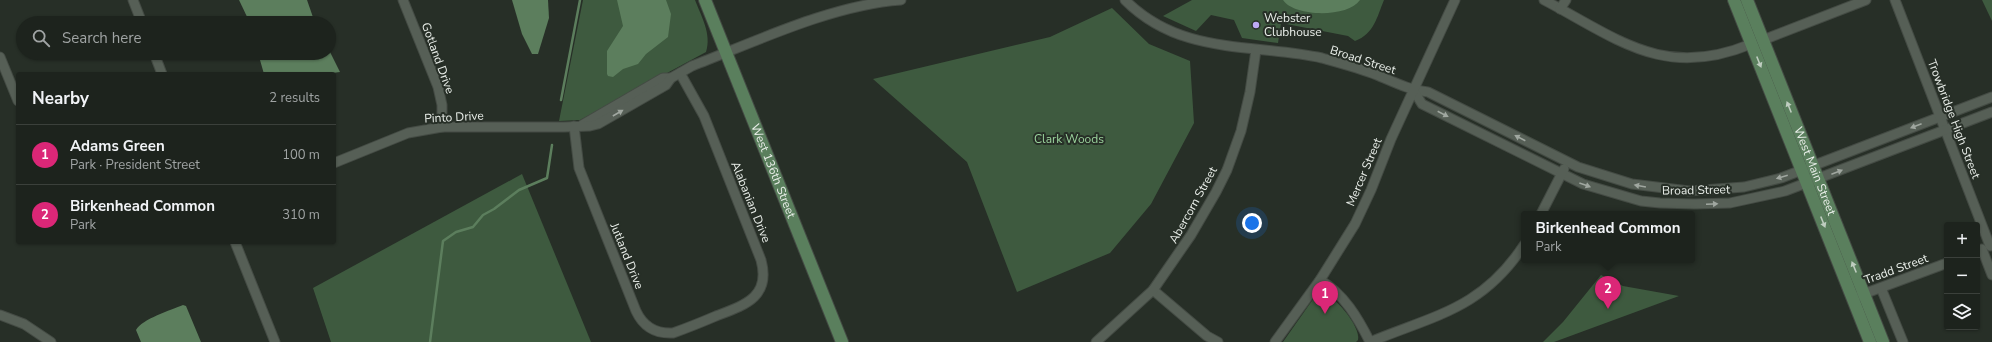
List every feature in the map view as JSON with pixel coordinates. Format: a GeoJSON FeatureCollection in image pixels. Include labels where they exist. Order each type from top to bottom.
{"type":"FeatureCollection","features":[{"type":"Feature","properties":{"kind":"street"},"geometry":{"type":"LineString","coordinates":[[133,0],[139,16]]}},
{"type":"Feature","properties":{"kind":"street","name":"Gotland Drive"},"geometry":{"type":"LineString","coordinates":[[403,0],[440,96],[442,127]]}},
{"type":"Feature","properties":{"kind":"street","name":"West 136th Street"},"geometry":{"type":"LineString","coordinates":[[705,0],[842,342]]}},
{"type":"Feature","properties":{"kind":"street","name":"Pinto Drive"},"geometry":{"type":"LineString","coordinates":[[336,162],[408,133],[442,127],[590,126],[598,124],[666,85],[671,78],[692,66],[826,16],[869,4],[901,0]]}},
{"type":"Feature","properties":{"kind":"street","name":"Broad Street"},"geometry":{"type":"LineString","coordinates":[[1125,0],[1142,15],[1190,39],[1256,50],[1321,58],[1358,68],[1414,91],[1428,92],[1588,171],[1632,184],[1689,192],[1744,187],[1781,178],[1992,97]]}},
{"type":"Feature","properties":{"kind":"street","name":"Mercer Street"},"geometry":{"type":"LineString","coordinates":[[1275,342],[1320,280],[1358,218],[1391,139],[1455,0]]}},
{"type":"Feature","properties":{"kind":"street"},"geometry":{"type":"LineString","coordinates":[[1544,0],[1639,50],[1662,56],[1690,57],[1718,56],[1866,0]]}},
{"type":"Feature","properties":{"kind":"street"},"geometry":{"type":"LineString","coordinates":[[1560,9],[1566,0]]}},
{"type":"Feature","properties":{"kind":"street","name":"West Main Street"},"geometry":{"type":"LineString","coordinates":[[1734,0],[1757,42],[1808,168],[1853,298],[1870,342]]}},
{"type":"Feature","properties":{"kind":"street","name":"West Main Street"},"geometry":{"type":"LineString","coordinates":[[1747,0],[1757,42]]}},
{"type":"Feature","properties":{"kind":"street","name":"Trowbridge High Street"},"geometry":{"type":"LineString","coordinates":[[1895,0],[1945,130],[1985,248],[1992,275]]}},
{"type":"Feature","properties":{"kind":"street","name":"Abercorn Street"},"geometry":{"type":"LineString","coordinates":[[1096,342],[1153,290],[1192,235],[1227,170],[1246,110],[1256,50]]}},
{"type":"Feature","properties":{"kind":"street"},"geometry":{"type":"LineString","coordinates":[[0,57],[16,96]]}},
{"type":"Feature","properties":{"kind":"street"},"geometry":{"type":"LineString","coordinates":[[157,60],[161,72]]}},
{"type":"Feature","properties":{"kind":"street","name":"Alabanian Drive"},"geometry":{"type":"LineString","coordinates":[[680,73],[704,116],[760,260],[764,275],[760,288],[748,303],[710,319]]}},
{"type":"Feature","properties":{"kind":"street","name":"Broad Street"},"geometry":{"type":"LineString","coordinates":[[1414,91],[1422,104],[1583,184],[1623,197],[1677,204],[1730,203],[1785,191],[1992,112]]}},
{"type":"Feature","properties":{"kind":"street","name":"Jutland Drive"},"geometry":{"type":"LineString","coordinates":[[578,126],[579,168],[639,317],[647,327],[666,333],[679,331],[710,319]]}},
{"type":"Feature","properties":{"kind":"street"},"geometry":{"type":"LineString","coordinates":[[1542,211],[1568,162]]}},
{"type":"Feature","properties":{"kind":"street","name":"West Main Street"},"geometry":{"type":"LineString","coordinates":[[1812,181],[1865,294],[1883,342]]}},
{"type":"Feature","properties":{"kind":"street"},"geometry":{"type":"LineString","coordinates":[[236,244],[275,342]]}},
{"type":"Feature","properties":{"kind":"street"},"geometry":{"type":"LineString","coordinates":[[1320,280],[1328,285],[1347,305],[1358,320],[1370,342],[1439,316],[1466,302],[1504,272],[1521,249]]}},
{"type":"Feature","properties":{"kind":"street","name":"Tradd Street"},"geometry":{"type":"LineString","coordinates":[[1853,298],[1944,264]]}},
{"type":"Feature","properties":{"kind":"street"},"geometry":{"type":"LineString","coordinates":[[1882,288],[1903,342]]}},
{"type":"Feature","properties":{"kind":"street"},"geometry":{"type":"LineString","coordinates":[[1153,290],[1207,336],[1218,342]]}},
{"type":"Feature","properties":{"kind":"street"},"geometry":{"type":"LineString","coordinates":[[0,315],[24,324],[51,342]]}},
{"type":"Feature","properties":{"kind":"green space"},"geometry":{"type":"Polygon","coordinates":[[[583,0],[695,0],[707,32],[708,39],[706,52],[580,120],[559,121],[583,0]]]}},
{"type":"Feature","properties":{"kind":"green space"},"geometry":{"type":"Polygon","coordinates":[[[1192,0],[1384,0],[1377,19],[1371,29],[1367,34],[1355,41],[1348,36],[1281,23],[1278,43],[1242,38],[1234,20],[1211,15],[1196,31],[1163,16],[1192,0]]]}},
{"type":"Feature","properties":{"kind":"green space"},"geometry":{"type":"Polygon","coordinates":[[[1982,0],[1992,0],[1992,21],[1982,0]]]}},
{"type":"Feature","properties":{"kind":"green space","name":"Clark Woods"},"geometry":{"type":"Polygon","coordinates":[[[1112,8],[1149,44],[1190,61],[1194,123],[1151,204],[1110,253],[1017,292],[967,162],[873,79],[1050,37],[1112,8]]]}},
{"type":"Feature","properties":{"kind":"green space"},"geometry":{"type":"Polygon","coordinates":[[[522,174],[591,342],[331,342],[313,288],[522,174]]]}},
{"type":"Feature","properties":{"kind":"green space"},"geometry":{"type":"Polygon","coordinates":[[[1601,275],[1623,286],[1679,296],[1554,342],[1543,342],[1563,322],[1601,275]]]}},
{"type":"Feature","properties":{"kind":"green space"},"geometry":{"type":"Polygon","coordinates":[[[1320,293],[1326,294],[1339,304],[1351,319],[1358,334],[1358,340],[1356,342],[1283,342],[1316,295],[1320,293]]]}},
{"type":"Feature","properties":{"kind":"shaded area"},"geometry":{"type":"Polygon","coordinates":[[[239,0],[307,0],[313,16],[247,16],[239,0]]]}},
{"type":"Feature","properties":{"kind":"shaded area"},"geometry":{"type":"Polygon","coordinates":[[[512,0],[548,0],[549,18],[538,54],[532,54],[522,34],[512,0]]]}},
{"type":"Feature","properties":{"kind":"shaded area"},"geometry":{"type":"Polygon","coordinates":[[[617,0],[666,0],[671,14],[668,37],[646,54],[638,64],[623,69],[613,77],[608,76],[607,74],[607,51],[623,26],[617,0]]]}},
{"type":"Feature","properties":{"kind":"shaded area"},"geometry":{"type":"Polygon","coordinates":[[[1283,0],[1360,0],[1354,6],[1344,10],[1321,13],[1298,10],[1289,6],[1283,0]]]}},
{"type":"Feature","properties":{"kind":"shaded area"},"geometry":{"type":"Polygon","coordinates":[[[260,60],[334,60],[340,72],[336,72],[263,72],[260,60]]]}},
{"type":"Feature","properties":{"kind":"shaded area"},"geometry":{"type":"Polygon","coordinates":[[[183,305],[186,306],[201,342],[141,342],[136,330],[139,326],[157,315],[183,305]]]}},
{"type":"Feature","properties":{"kind":"waterway"},"geometry":{"type":"LineString","coordinates":[[561,100],[580,0]]}},
{"type":"Feature","properties":{"kind":"waterway"},"geometry":{"type":"LineString","coordinates":[[430,342],[443,241],[456,232],[473,227],[483,215],[494,209],[519,190],[547,178],[552,145]]}},
{"type":"Feature","properties":{"kind":"place","name":"Webster Clubhouse"},"geometry":{"type":"Point","coordinates":[1256,25]}},
{"type":"Feature","properties":{"kind":"place","name":"Birkenhead Common"},"geometry":{"type":"Point","coordinates":[1608,309]}},
{"type":"Feature","properties":{"kind":"place","name":"Adams Green"},"geometry":{"type":"Point","coordinates":[1325,314]}}]}
